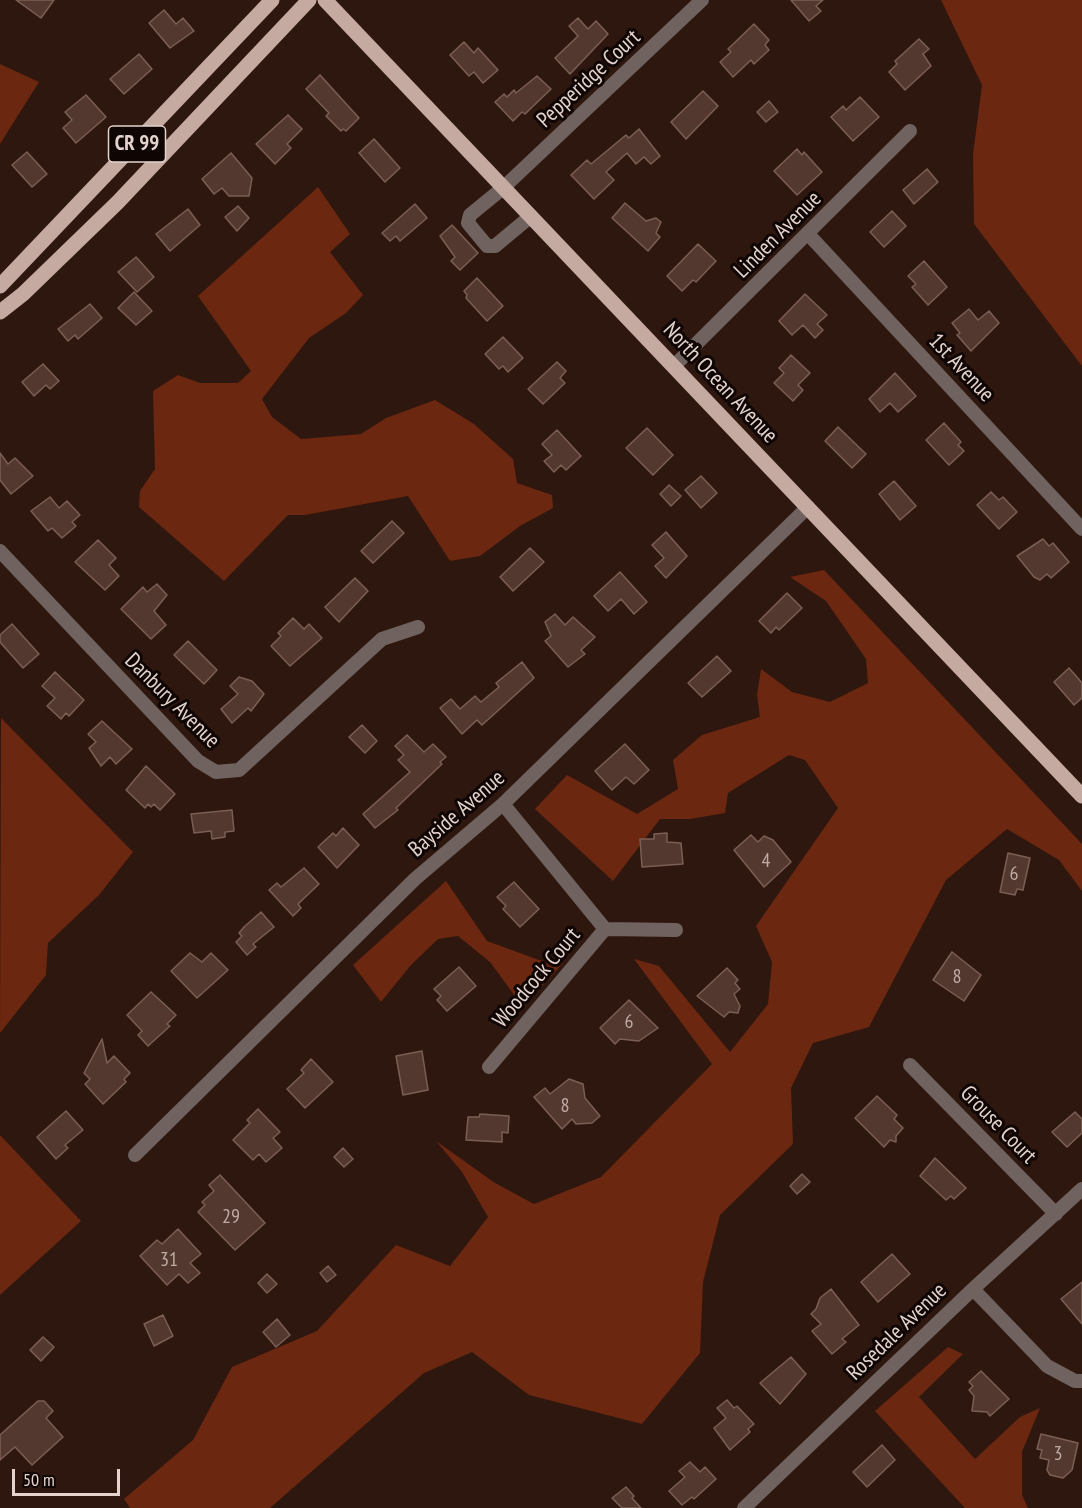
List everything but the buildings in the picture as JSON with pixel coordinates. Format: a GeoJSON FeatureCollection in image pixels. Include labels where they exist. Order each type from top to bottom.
{"type":"FeatureCollection","features":[{"type":"Feature","properties":{"kind":"main road","name":"CR 99"},"geometry":{"type":"LineString","coordinates":[[0,286],[272,0]]}},
{"type":"Feature","properties":{"kind":"main road","name":"CR 99"},"geometry":{"type":"LineString","coordinates":[[0,312],[23,294],[118,202],[309,0]]}},
{"type":"Feature","properties":{"kind":"main road","name":"North Ocean Avenue"},"geometry":{"type":"LineString","coordinates":[[325,0],[1082,796]]}},
{"type":"Feature","properties":{"kind":"street","name":"Pepperidge Court"},"geometry":{"type":"LineString","coordinates":[[531,216],[495,246],[487,246],[468,223],[470,215],[503,188],[702,0]]}},
{"type":"Feature","properties":{"kind":"street","name":"Linden Avenue"},"geometry":{"type":"LineString","coordinates":[[674,366],[809,235],[910,131]]}},
{"type":"Feature","properties":{"kind":"street","name":"1st Avenue"},"geometry":{"type":"LineString","coordinates":[[809,235],[1082,529]]}},
{"type":"Feature","properties":{"kind":"street","name":"Bayside Avenue"},"geometry":{"type":"LineString","coordinates":[[135,1155],[415,879],[503,804],[808,507]]}},
{"type":"Feature","properties":{"kind":"street","name":"Danbury Avenue"},"geometry":{"type":"LineString","coordinates":[[0,551],[198,761],[216,772],[239,770],[382,639],[418,627]]}},
{"type":"Feature","properties":{"kind":"street","name":"Woodcock Court"},"geometry":{"type":"LineString","coordinates":[[489,1067],[605,929],[503,804]]}},
{"type":"Feature","properties":{"kind":"street"},"geometry":{"type":"LineString","coordinates":[[605,929],[676,930]]}},
{"type":"Feature","properties":{"kind":"street","name":"Grouse Court"},"geometry":{"type":"LineString","coordinates":[[910,1065],[1056,1214]]}},
{"type":"Feature","properties":{"kind":"street","name":"Rosedale Avenue"},"geometry":{"type":"LineString","coordinates":[[744,1508],[973,1289],[1082,1189]]}},
{"type":"Feature","properties":{"kind":"street"},"geometry":{"type":"LineString","coordinates":[[973,1289],[1047,1366],[1075,1381],[1082,1381]]}},
{"type":"Feature","properties":{"kind":"shaded area"},"geometry":{"type":"Polygon","coordinates":[[[941,0],[1082,0],[1082,366],[974,224],[973,154],[982,85],[941,0]]]}},
{"type":"Feature","properties":{"kind":"shaded area"},"geometry":{"type":"Polygon","coordinates":[[[0,64],[39,82],[0,144],[0,64]]]}},
{"type":"Feature","properties":{"kind":"shaded area"},"geometry":{"type":"Polygon","coordinates":[[[318,187],[350,234],[330,252],[363,295],[346,313],[309,338],[262,399],[272,417],[301,439],[361,434],[386,418],[435,400],[474,424],[513,459],[517,483],[552,495],[553,508],[520,526],[480,556],[450,561],[408,496],[305,515],[288,515],[224,581],[139,507],[140,491],[155,469],[153,391],[178,375],[200,383],[238,383],[251,371],[198,296],[318,187]]]}},
{"type":"Feature","properties":{"kind":"shaded area"},"geometry":{"type":"Polygon","coordinates":[[[824,570],[1082,844],[1082,891],[1059,860],[1007,829],[946,880],[869,1027],[813,1043],[791,1088],[793,1144],[720,1215],[703,1282],[700,1353],[642,1424],[529,1395],[472,1352],[424,1373],[270,1508],[130,1508],[124,1499],[193,1440],[232,1367],[317,1331],[396,1245],[450,1266],[488,1217],[462,1172],[436,1141],[495,1183],[534,1204],[601,1177],[712,1064],[634,959],[659,966],[730,1052],[768,1004],[772,962],[756,926],[838,808],[805,760],[789,755],[728,793],[725,813],[690,819],[660,819],[613,881],[535,809],[567,775],[637,814],[678,789],[673,760],[702,735],[760,717],[757,695],[761,669],[792,692],[830,702],[868,683],[866,659],[826,601],[790,577],[824,570]]]}},
{"type":"Feature","properties":{"kind":"shaded area"},"geometry":{"type":"Polygon","coordinates":[[[1,718],[133,852],[99,895],[48,943],[46,975],[0,1033],[1,718]]]}},
{"type":"Feature","properties":{"kind":"shaded area"},"geometry":{"type":"Polygon","coordinates":[[[446,881],[487,941],[539,960],[563,963],[523,1007],[490,962],[458,936],[438,939],[411,965],[381,1002],[353,965],[446,881]]]}},
{"type":"Feature","properties":{"kind":"shaded area"},"geometry":{"type":"Polygon","coordinates":[[[0,1135],[81,1221],[0,1295],[0,1135]]]}},
{"type":"Feature","properties":{"kind":"shaded area"},"geometry":{"type":"Polygon","coordinates":[[[948,1347],[963,1354],[919,1397],[975,1459],[1020,1417],[1040,1408],[1022,1452],[1022,1495],[1028,1508],[965,1508],[875,1411],[948,1347]]]}}]}
